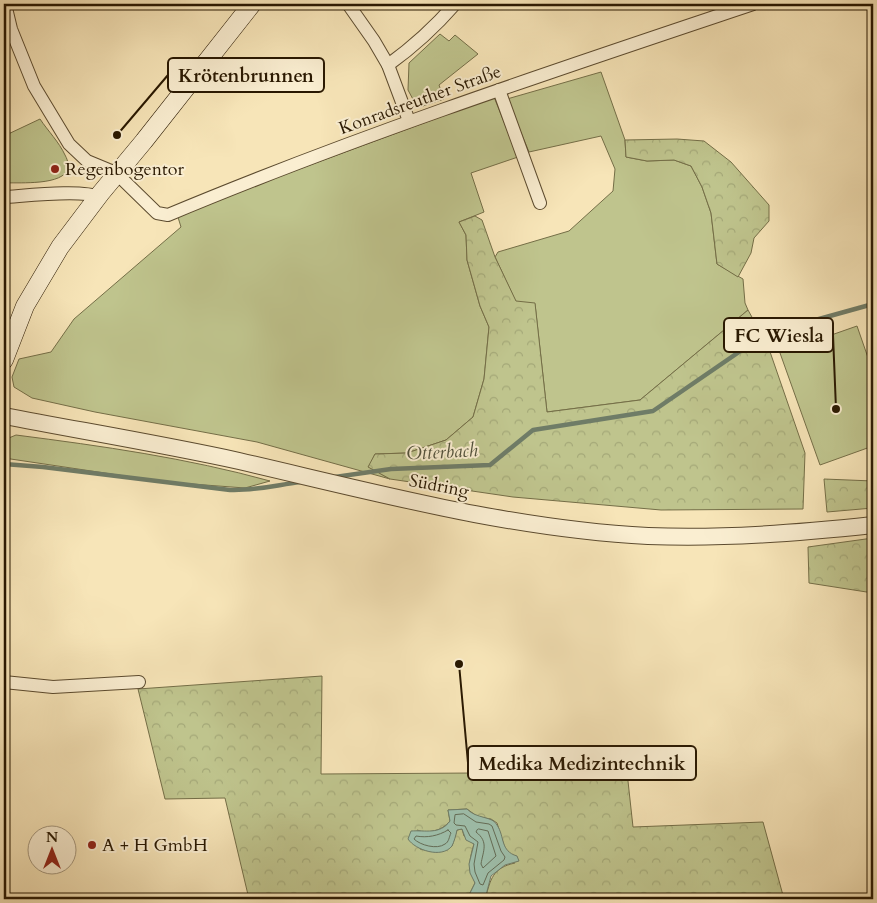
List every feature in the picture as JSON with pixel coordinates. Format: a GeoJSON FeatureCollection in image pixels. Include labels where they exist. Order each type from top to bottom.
{"type":"FeatureCollection","features":[{"type":"Feature","properties":{"kind":"main road"},"geometry":{"type":"LineString","coordinates":[[4,360],[25,306],[45,271],[98,196],[252,4]]}},
{"type":"Feature","properties":{"kind":"street","name":"Konradsreuther Straße"},"geometry":{"type":"LineString","coordinates":[[5,4],[11,29],[34,86],[68,144],[87,161],[116,174],[157,213],[168,215],[410,121],[736,6],[752,4]]}},
{"type":"Feature","properties":{"kind":"street"},"geometry":{"type":"LineString","coordinates":[[348,4],[388,65],[410,121]]}},
{"type":"Feature","properties":{"kind":"street"},"geometry":{"type":"LineString","coordinates":[[388,65],[429,32],[455,4]]}},
{"type":"Feature","properties":{"kind":"street"},"geometry":{"type":"LineString","coordinates":[[499,90],[540,203]]}},
{"type":"Feature","properties":{"kind":"street"},"geometry":{"type":"LineString","coordinates":[[4,197],[57,194],[91,194],[98,196]]}},
{"type":"Feature","properties":{"kind":"street","name":"Südring"},"geometry":{"type":"LineString","coordinates":[[4,416],[188,450],[372,494],[487,516],[565,528],[648,536],[750,536],[873,525]]}},
{"type":"Feature","properties":{"kind":"street"},"geometry":{"type":"LineString","coordinates":[[4,682],[53,687],[138,682]]}},
{"type":"Feature","properties":{"kind":"green space"},"geometry":{"type":"Polygon","coordinates":[[[440,34],[449,41],[455,35],[478,54],[439,85],[444,99],[423,106],[416,105],[408,90],[409,63],[440,34]]]}},
{"type":"Feature","properties":{"kind":"green space"},"geometry":{"type":"Polygon","coordinates":[[[601,72],[625,140],[626,157],[647,161],[674,160],[691,166],[702,187],[711,213],[717,264],[743,279],[745,303],[748,310],[640,400],[547,412],[535,304],[516,302],[495,257],[498,252],[569,231],[613,191],[615,169],[601,136],[529,152],[507,99],[601,72]]]}},
{"type":"Feature","properties":{"kind":"green space"},"geometry":{"type":"Polygon","coordinates":[[[494,97],[518,157],[471,173],[484,212],[459,222],[466,235],[467,260],[480,306],[489,327],[484,379],[473,417],[446,440],[407,453],[375,454],[369,467],[390,479],[257,442],[95,412],[32,398],[14,387],[12,377],[19,359],[51,352],[74,319],[181,227],[177,214],[494,97]]]}},
{"type":"Feature","properties":{"kind":"green space"},"geometry":{"type":"Polygon","coordinates":[[[40,119],[65,155],[68,166],[65,173],[58,178],[47,181],[4,183],[4,136],[40,119]]]}},
{"type":"Feature","properties":{"kind":"green space"},"geometry":{"type":"Polygon","coordinates":[[[677,139],[704,141],[731,162],[769,205],[769,221],[754,238],[751,253],[738,277],[717,264],[711,213],[702,187],[691,166],[674,160],[647,161],[626,157],[625,140],[677,139]]]}},
{"type":"Feature","properties":{"kind":"green space"},"geometry":{"type":"Polygon","coordinates":[[[475,216],[482,220],[495,257],[516,301],[535,303],[547,412],[640,400],[748,310],[768,346],[805,453],[803,509],[661,510],[513,497],[390,479],[368,467],[375,454],[407,453],[446,440],[473,417],[484,379],[489,327],[480,306],[467,260],[466,235],[459,222],[475,216]]]}},
{"type":"Feature","properties":{"kind":"green space"},"geometry":{"type":"Polygon","coordinates":[[[857,326],[873,372],[873,446],[820,465],[780,353],[857,326]]]}},
{"type":"Feature","properties":{"kind":"green space"},"geometry":{"type":"Polygon","coordinates":[[[16,435],[176,459],[270,481],[245,488],[165,482],[4,458],[4,440],[16,435]]]}},
{"type":"Feature","properties":{"kind":"green space"},"geometry":{"type":"Polygon","coordinates":[[[824,479],[873,481],[873,508],[827,512],[824,479]]]}},
{"type":"Feature","properties":{"kind":"green space"},"geometry":{"type":"Polygon","coordinates":[[[873,538],[873,593],[809,583],[808,547],[873,538]]]}},
{"type":"Feature","properties":{"kind":"green space"},"geometry":{"type":"Polygon","coordinates":[[[322,676],[321,774],[627,772],[633,827],[763,822],[784,899],[485,899],[491,880],[497,871],[515,863],[505,849],[497,823],[491,819],[478,817],[467,809],[448,810],[450,821],[439,829],[430,832],[417,830],[420,849],[436,852],[452,846],[457,830],[462,829],[464,836],[474,844],[470,864],[475,883],[467,899],[249,899],[225,798],[165,799],[138,689],[322,676]]]}},
{"type":"Feature","properties":{"kind":"water"},"geometry":{"type":"Polygon","coordinates":[[[467,809],[495,822],[505,847],[517,856],[519,861],[505,865],[491,876],[485,899],[467,899],[475,883],[470,873],[469,864],[474,844],[466,840],[462,829],[457,830],[452,846],[442,852],[429,852],[416,847],[408,839],[411,831],[432,831],[442,828],[450,821],[448,810],[467,809]]]}},
{"type":"Feature","properties":{"kind":"waterway","name":"Otterbach"},"geometry":{"type":"LineString","coordinates":[[335,477],[391,469],[490,465],[533,430],[653,411],[765,334],[873,304]]}},
{"type":"Feature","properties":{"kind":"waterway","name":"Otterbach"},"geometry":{"type":"LineString","coordinates":[[4,464],[230,490],[257,489],[300,482]]}},
{"type":"Feature","properties":{"kind":"place","name":"Krötenbrunnen"},"geometry":{"type":"Point","coordinates":[117,135]}},
{"type":"Feature","properties":{"kind":"place","name":"Regenbogentor"},"geometry":{"type":"Point","coordinates":[55,169]}},
{"type":"Feature","properties":{"kind":"place","name":"FC Wiesla"},"geometry":{"type":"Point","coordinates":[836,409]}},
{"type":"Feature","properties":{"kind":"place","name":"Medika Medizintechnik"},"geometry":{"type":"Point","coordinates":[459,664]}},
{"type":"Feature","properties":{"kind":"place","name":"A + H GmbH"},"geometry":{"type":"Point","coordinates":[92,845]}}]}
